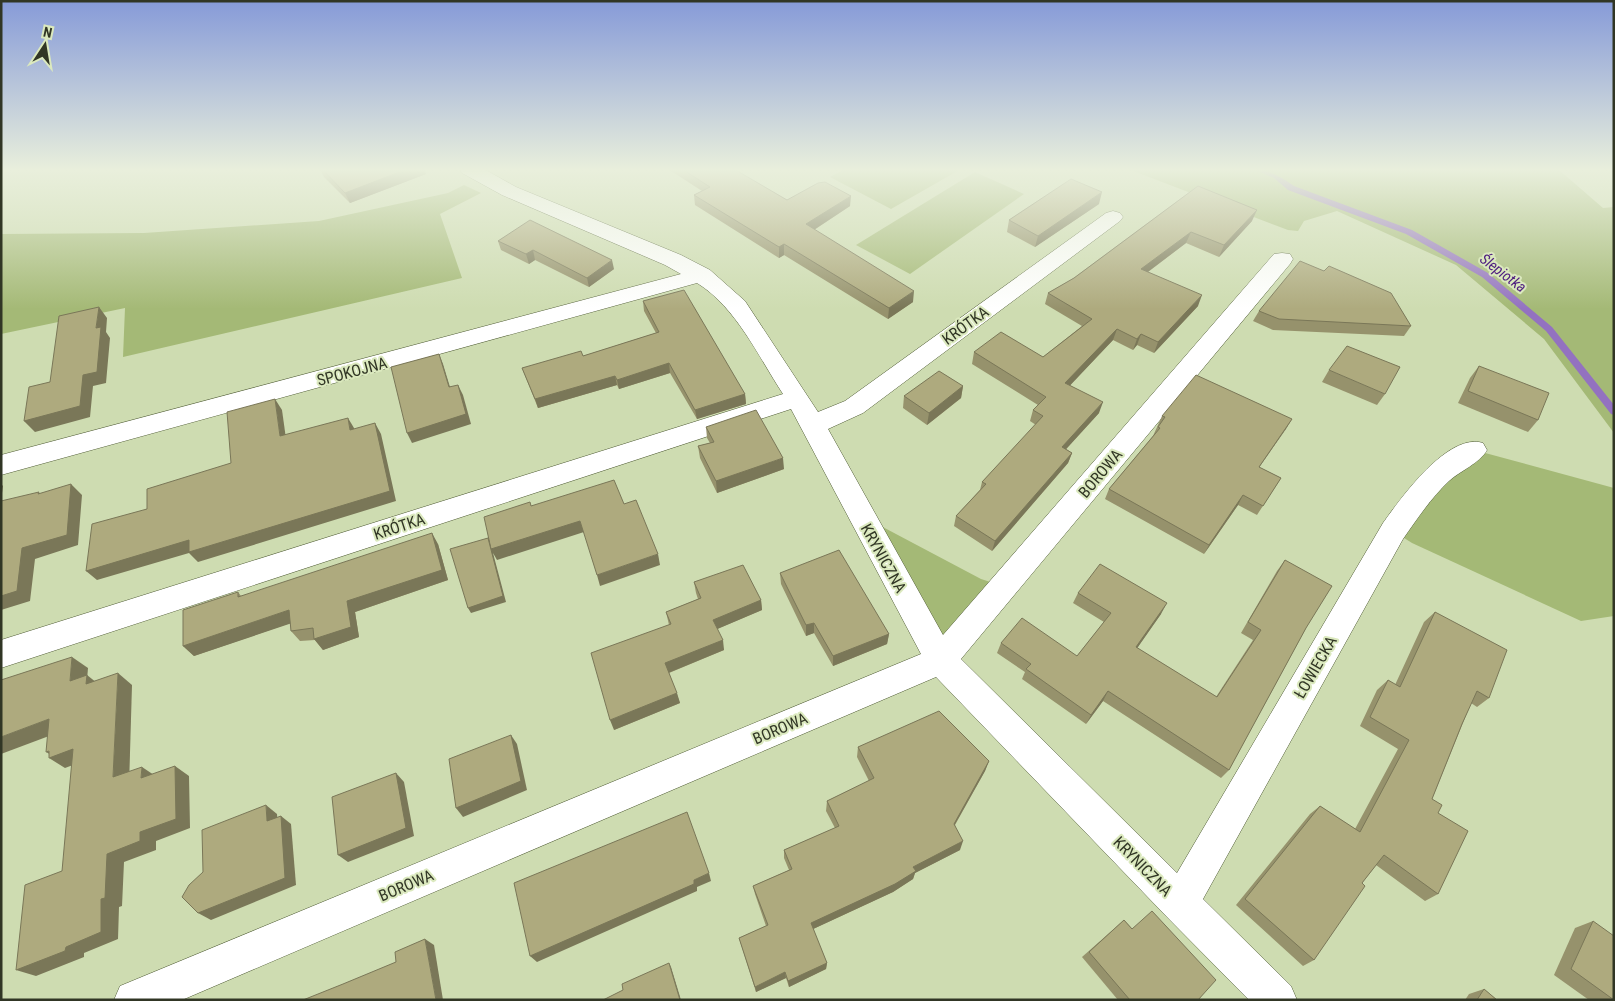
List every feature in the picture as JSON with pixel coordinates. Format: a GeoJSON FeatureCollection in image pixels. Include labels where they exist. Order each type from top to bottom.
{"type":"FeatureCollection","features":[{"type":"Feature","properties":{"kind":"street","name":"KRYNICZNA"},"geometry":{"type":"LineString","coordinates":[[570,216],[636,243],[702,275],[718,286],[739,309],[798,398],[940,660],[1277,1000]]}},
{"type":"Feature","properties":{"kind":"street","name":"KRÓTKA"},"geometry":{"type":"LineString","coordinates":[[812,425],[854,406],[1113,217]]}},
{"type":"Feature","properties":{"kind":"street","name":"BOROWA"},"geometry":{"type":"LineString","coordinates":[[134,1000],[940,660],[1282,259]]}},
{"type":"Feature","properties":{"kind":"street","name":"SPOKOJNA"},"geometry":{"type":"LineString","coordinates":[[1,465],[702,275]]}},
{"type":"Feature","properties":{"kind":"street","name":"KRÓTKA"},"geometry":{"type":"LineString","coordinates":[[1,654],[798,398]]}},
{"type":"Feature","properties":{"kind":"street","name":"ŁOWIECKA"},"geometry":{"type":"LineString","coordinates":[[1180,904],[1393,531],[1421,492],[1456,459],[1474,450]]}},
{"type":"Feature","properties":{"kind":"green space"},"geometry":{"type":"Polygon","coordinates":[[[343,216],[441,216],[462,278],[123,357],[125,308],[1,334],[1,234],[144,233],[319,221],[343,216]]]}},
{"type":"Feature","properties":{"kind":"green space"},"geometry":{"type":"Polygon","coordinates":[[[904,216],[993,216],[910,274],[856,245],[904,216]]]}},
{"type":"Feature","properties":{"kind":"green space"},"geometry":{"type":"Polygon","coordinates":[[[1251,216],[1321,216],[1304,221],[1298,231],[1288,230],[1251,216]]]}},
{"type":"Feature","properties":{"kind":"green space"},"geometry":{"type":"Polygon","coordinates":[[[1347,216],[1614,216],[1614,433],[1544,339],[1456,265],[1347,216]]]}},
{"type":"Feature","properties":{"kind":"green space"},"geometry":{"type":"Polygon","coordinates":[[[1474,450],[1614,488],[1614,616],[1581,621],[1412,543],[1393,531],[1474,450]]]}},
{"type":"Feature","properties":{"kind":"green space"},"geometry":{"type":"Polygon","coordinates":[[[862,516],[981,579],[1003,586],[941,660],[862,516]]]}},
{"type":"Feature","properties":{"kind":"building"},"geometry":{"type":"Polygon","coordinates":[[[728,216],[819,216],[806,224],[914,291],[889,308],[784,244],[779,247],[728,216]]]}},
{"type":"Feature","properties":{"kind":"building"},"geometry":{"type":"Polygon","coordinates":[[[1015,216],[1068,216],[1038,236],[1009,220],[1015,216]]]}},
{"type":"Feature","properties":{"kind":"building"},"geometry":{"type":"Polygon","coordinates":[[[1158,216],[1252,216],[1224,245],[1191,232],[1141,269],[1202,295],[1158,342],[1141,334],[1137,339],[1117,329],[1065,383],[1103,402],[1062,447],[1072,453],[995,541],[956,516],[986,484],[982,482],[1043,416],[1033,410],[1046,397],[974,352],[1001,332],[1043,357],[1092,319],[1048,293],[1074,278],[1158,216]]]}},
{"type":"Feature","properties":{"kind":"building"},"geometry":{"type":"Polygon","coordinates":[[[530,220],[612,260],[587,278],[533,250],[526,254],[498,241],[530,220]]]}},
{"type":"Feature","properties":{"kind":"building"},"geometry":{"type":"Polygon","coordinates":[[[1300,261],[1324,271],[1329,266],[1391,293],[1411,326],[1279,319],[1259,311],[1300,261]]]}},
{"type":"Feature","properties":{"kind":"building"},"geometry":{"type":"Polygon","coordinates":[[[684,290],[745,394],[695,410],[669,363],[617,380],[615,376],[535,399],[522,368],[581,351],[583,356],[659,332],[643,301],[684,290]]]}},
{"type":"Feature","properties":{"kind":"building"},"geometry":{"type":"Polygon","coordinates":[[[99,307],[96,328],[101,327],[97,372],[83,375],[80,406],[24,421],[29,387],[50,382],[59,316],[99,307]]]}},
{"type":"Feature","properties":{"kind":"building"},"geometry":{"type":"Polygon","coordinates":[[[1347,346],[1400,367],[1385,394],[1329,370],[1347,346]]]}},
{"type":"Feature","properties":{"kind":"building"},"geometry":{"type":"Polygon","coordinates":[[[439,354],[449,387],[458,385],[466,414],[407,433],[391,367],[439,354]]]}},
{"type":"Feature","properties":{"kind":"building"},"geometry":{"type":"Polygon","coordinates":[[[1479,366],[1549,393],[1538,420],[1468,391],[1479,366]]]}},
{"type":"Feature","properties":{"kind":"building"},"geometry":{"type":"Polygon","coordinates":[[[939,371],[963,386],[929,413],[904,396],[939,371]]]}},
{"type":"Feature","properties":{"kind":"building"},"geometry":{"type":"Polygon","coordinates":[[[1196,375],[1292,419],[1259,467],[1281,478],[1263,506],[1243,495],[1209,545],[1109,489],[1160,428],[1158,427],[1165,417],[1162,416],[1196,375]]]}},
{"type":"Feature","properties":{"kind":"building"},"geometry":{"type":"Polygon","coordinates":[[[275,399],[280,436],[348,418],[350,430],[375,423],[390,491],[189,552],[189,540],[86,571],[92,524],[147,509],[147,489],[231,463],[227,412],[275,399]]]}},
{"type":"Feature","properties":{"kind":"building"},"geometry":{"type":"Polygon","coordinates":[[[756,410],[783,458],[716,481],[698,446],[714,442],[706,427],[756,410]]]}},
{"type":"Feature","properties":{"kind":"building"},"geometry":{"type":"Polygon","coordinates":[[[614,480],[624,504],[636,500],[658,554],[597,575],[580,521],[491,549],[484,517],[530,502],[531,506],[614,480]]]}},
{"type":"Feature","properties":{"kind":"building"},"geometry":{"type":"Polygon","coordinates":[[[71,484],[67,535],[22,548],[17,591],[1,596],[1,501],[39,492],[38,494],[71,484]]]}},
{"type":"Feature","properties":{"kind":"building"},"geometry":{"type":"Polygon","coordinates":[[[432,533],[442,570],[347,601],[351,627],[314,639],[313,628],[291,631],[289,610],[183,646],[183,610],[238,592],[238,597],[432,533]]]}},
{"type":"Feature","properties":{"kind":"building"},"geometry":{"type":"Polygon","coordinates":[[[488,538],[503,596],[468,608],[450,549],[488,538]]]}},
{"type":"Feature","properties":{"kind":"building"},"geometry":{"type":"Polygon","coordinates":[[[839,550],[889,634],[833,656],[814,623],[806,625],[780,573],[839,550]]]}},
{"type":"Feature","properties":{"kind":"building"},"geometry":{"type":"Polygon","coordinates":[[[1285,560],[1332,586],[1306,628],[1229,770],[1108,691],[1091,715],[1026,669],[1031,664],[1001,643],[1022,618],[1077,656],[1111,613],[1078,593],[1100,564],[1167,603],[1136,647],[1217,697],[1261,630],[1248,622],[1285,560]]]}},
{"type":"Feature","properties":{"kind":"building"},"geometry":{"type":"Polygon","coordinates":[[[743,565],[761,600],[713,620],[723,640],[665,663],[677,693],[610,720],[591,653],[671,624],[666,612],[701,598],[694,582],[743,565]]]}},
{"type":"Feature","properties":{"kind":"building"},"geometry":{"type":"Polygon","coordinates":[[[1435,612],[1507,650],[1489,698],[1477,691],[1432,799],[1442,805],[1438,813],[1468,831],[1438,894],[1384,855],[1362,883],[1365,886],[1314,960],[1245,899],[1320,806],[1360,832],[1409,740],[1370,717],[1388,680],[1400,687],[1435,612]]]}},
{"type":"Feature","properties":{"kind":"building"},"geometry":{"type":"Polygon","coordinates":[[[72,657],[70,681],[87,675],[86,684],[118,673],[113,777],[142,767],[141,778],[175,766],[176,819],[140,832],[140,841],[107,854],[105,898],[101,899],[101,932],[66,947],[65,951],[16,970],[25,885],[62,871],[73,749],[49,758],[49,751],[46,752],[49,719],[1,737],[1,680],[72,657]]]}},
{"type":"Feature","properties":{"kind":"building"},"geometry":{"type":"Polygon","coordinates":[[[939,711],[989,761],[954,824],[963,841],[913,867],[916,871],[895,884],[811,923],[827,963],[788,981],[785,972],[755,987],[739,938],[768,925],[753,886],[792,869],[784,850],[839,826],[827,801],[874,778],[858,747],[939,711]]]}},
{"type":"Feature","properties":{"kind":"building"},"geometry":{"type":"Polygon","coordinates":[[[511,735],[521,781],[456,808],[449,759],[511,735]]]}},
{"type":"Feature","properties":{"kind":"building"},"geometry":{"type":"Polygon","coordinates":[[[396,773],[406,828],[338,855],[332,797],[396,773]]]}},
{"type":"Feature","properties":{"kind":"building"},"geometry":{"type":"Polygon","coordinates":[[[266,805],[267,821],[281,816],[285,878],[198,913],[182,897],[189,885],[203,872],[202,830],[266,805]]]}},
{"type":"Feature","properties":{"kind":"building"},"geometry":{"type":"Polygon","coordinates":[[[687,812],[709,873],[694,880],[694,884],[530,956],[514,883],[687,812]]]}},
{"type":"Feature","properties":{"kind":"building"},"geometry":{"type":"Polygon","coordinates":[[[1152,911],[1216,980],[1198,1000],[1130,1000],[1089,952],[1124,920],[1132,929],[1152,911]]]}},
{"type":"Feature","properties":{"kind":"building"},"geometry":{"type":"Polygon","coordinates":[[[1593,921],[1614,936],[1614,1000],[1571,969],[1593,921]]]}},
{"type":"Feature","properties":{"kind":"building"},"geometry":{"type":"Polygon","coordinates":[[[425,939],[436,1000],[303,1000],[396,962],[395,952],[425,939]]]}},
{"type":"Feature","properties":{"kind":"building"},"geometry":{"type":"Polygon","coordinates":[[[669,963],[680,1000],[603,1000],[623,990],[622,984],[669,963]]]}},
{"type":"Feature","properties":{"kind":"building"},"geometry":{"type":"Polygon","coordinates":[[[1484,989],[1497,1000],[1477,1000],[1484,989]]]}},
{"type":"Feature","properties":{"kind":"waterway","name":"Ślepiotka"},"geometry":{"type":"LineString","coordinates":[[1365,216],[1409,232],[1485,275],[1549,329],[1614,412]]}}]}
